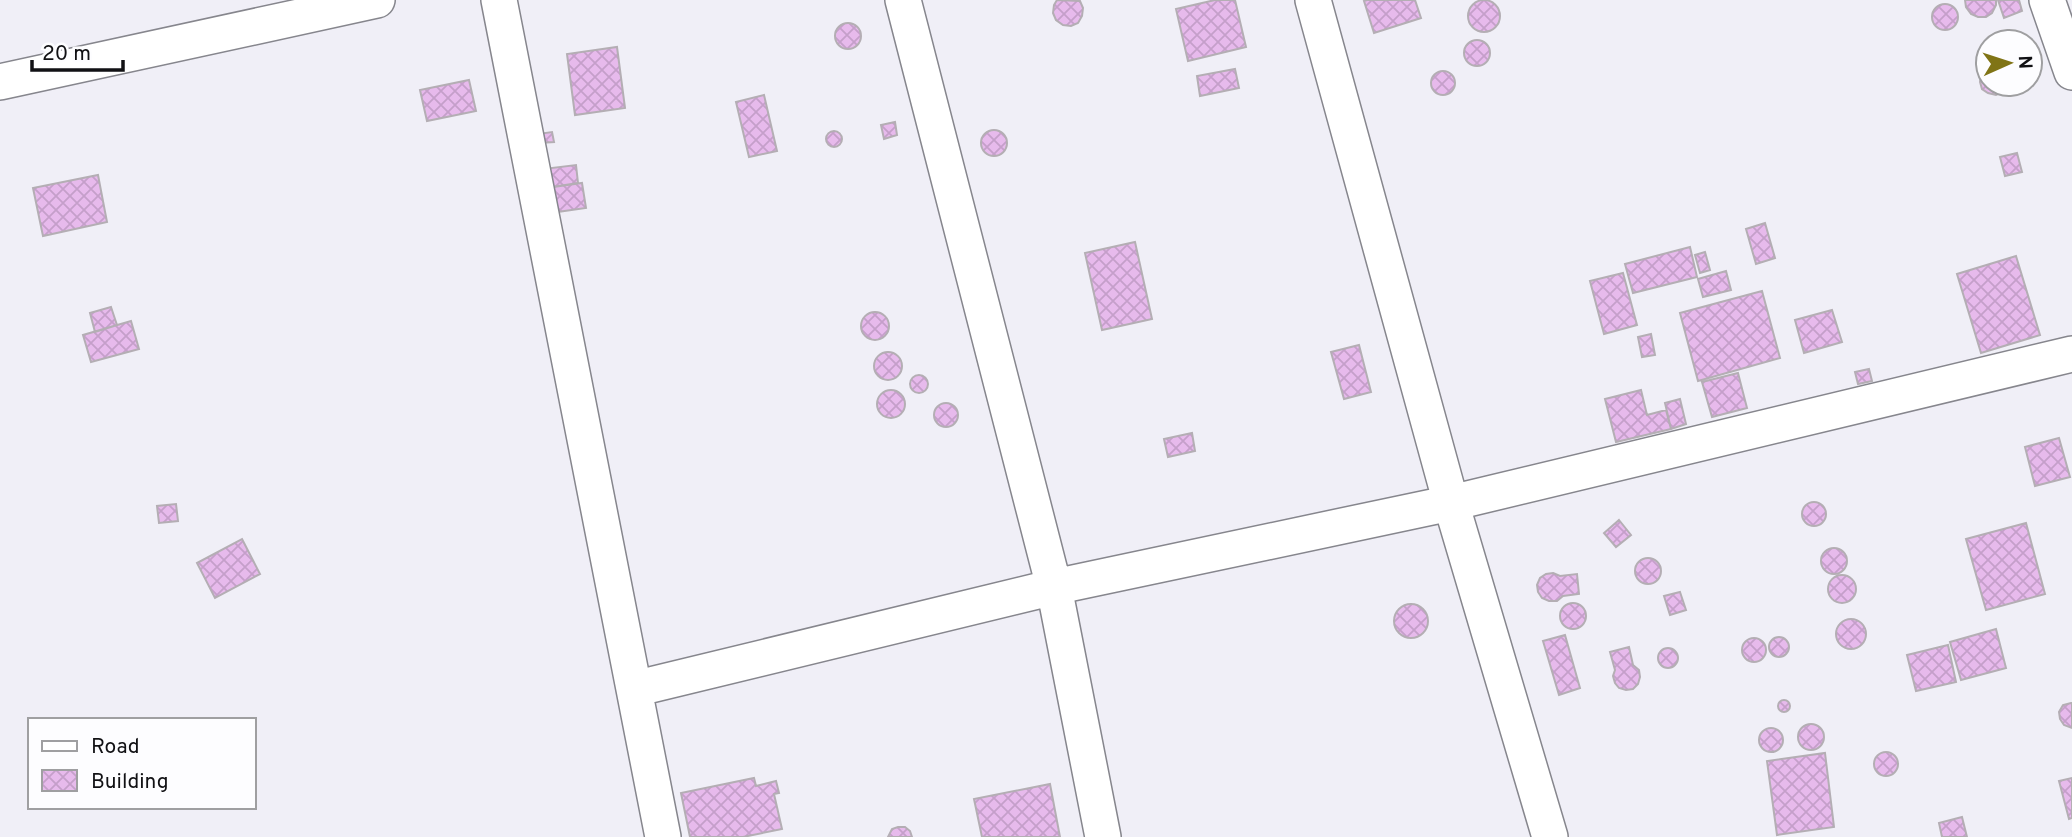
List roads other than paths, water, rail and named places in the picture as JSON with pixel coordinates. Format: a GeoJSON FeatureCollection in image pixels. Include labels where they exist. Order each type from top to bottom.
{"type":"FeatureCollection","features":[{"type":"Feature","properties":{"kind":"street"},"geometry":{"type":"LineString","coordinates":[[0,82],[377,0]]}},
{"type":"Feature","properties":{"kind":"street"},"geometry":{"type":"LineString","coordinates":[[499,0],[663,837]]}},
{"type":"Feature","properties":{"kind":"street"},"geometry":{"type":"LineString","coordinates":[[903,0],[1054,587],[1103,837]]}},
{"type":"Feature","properties":{"kind":"street"},"geometry":{"type":"LineString","coordinates":[[1313,0],[1451,503],[1550,837]]}},
{"type":"Feature","properties":{"kind":"street"},"geometry":{"type":"LineString","coordinates":[[2047,0],[2072,72]]}},
{"type":"Feature","properties":{"kind":"street"},"geometry":{"type":"LineString","coordinates":[[634,689],[1054,587],[1451,503],[2072,354]]}}]}
